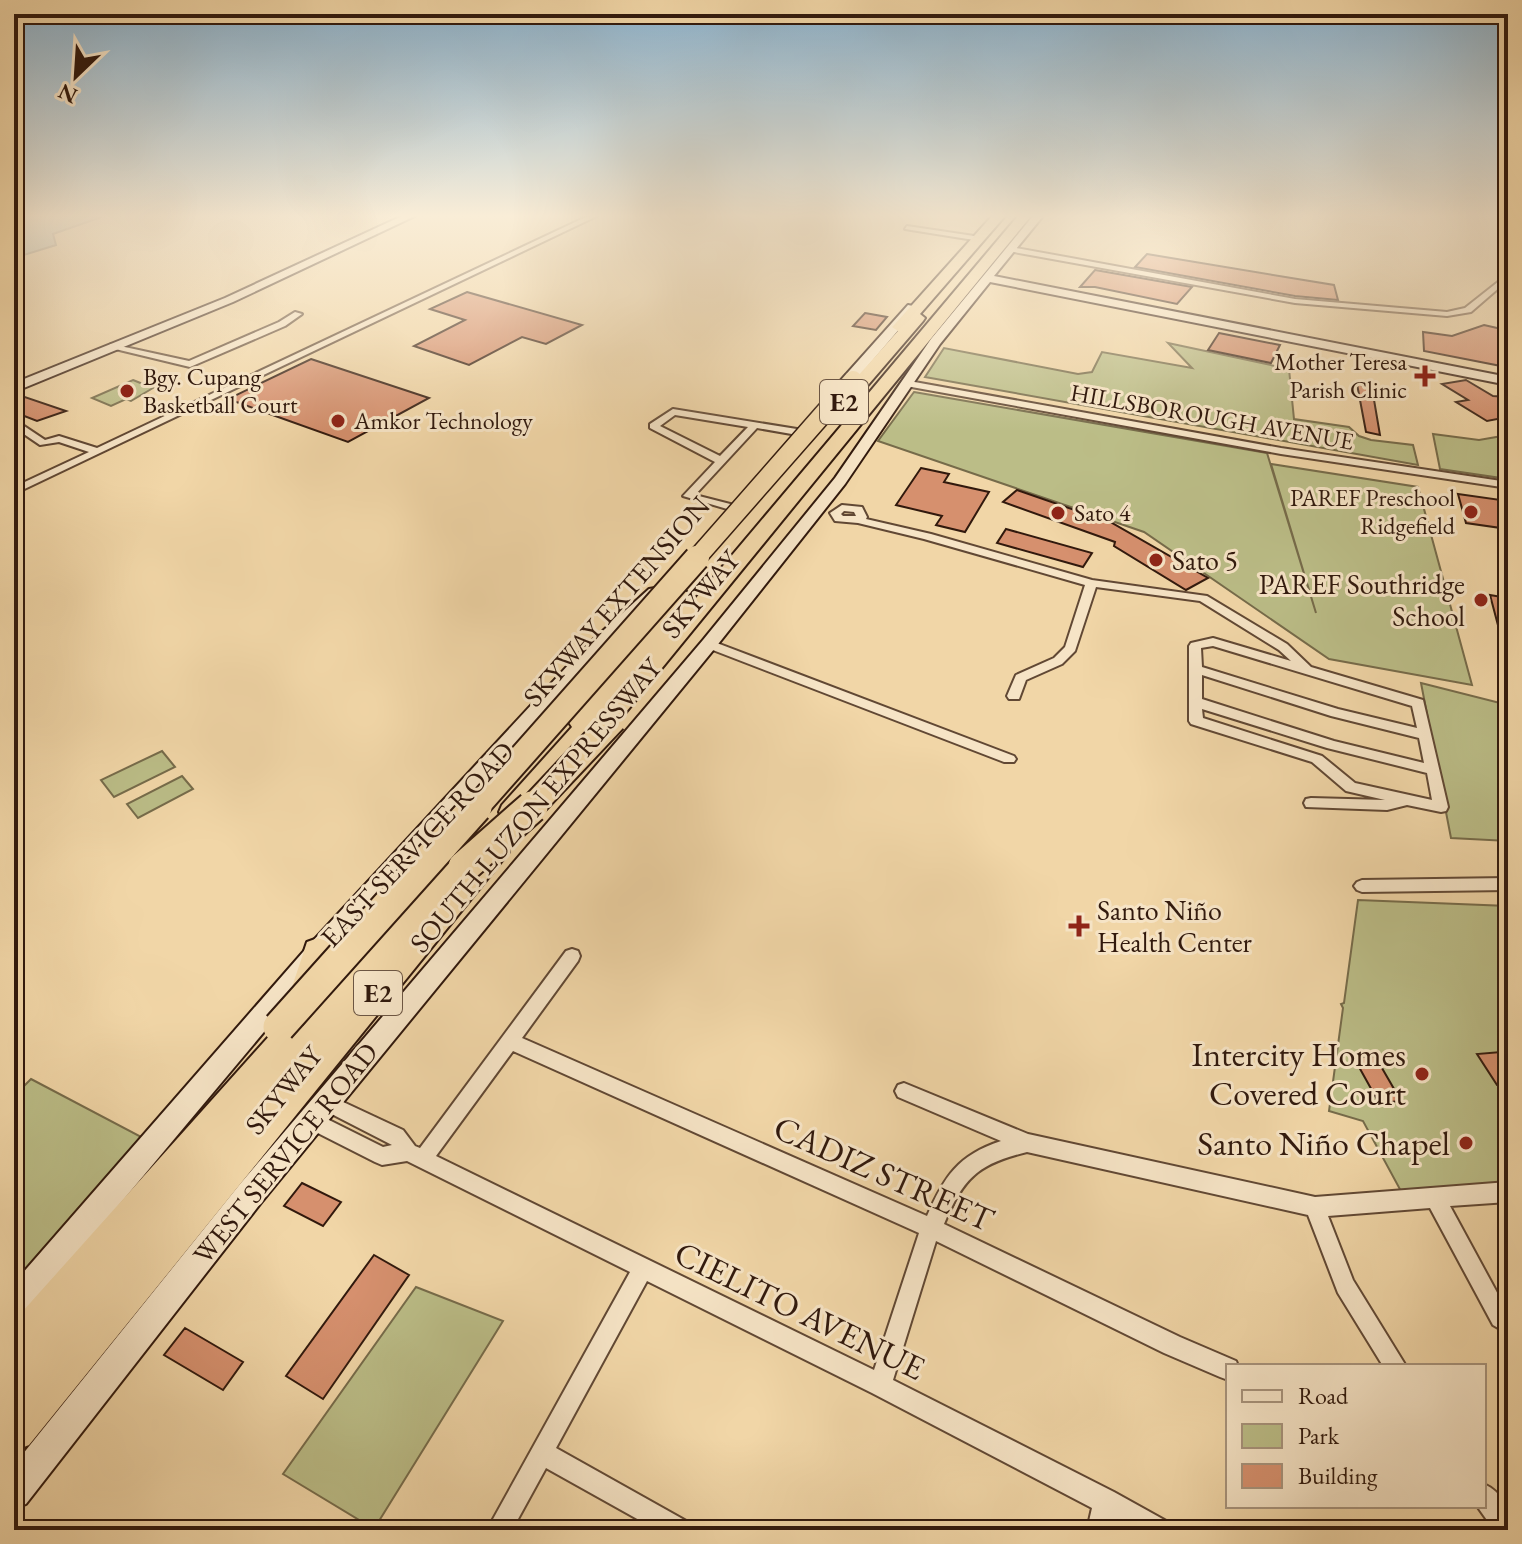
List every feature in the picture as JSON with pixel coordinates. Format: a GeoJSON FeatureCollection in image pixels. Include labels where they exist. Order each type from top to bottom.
{"type":"FeatureCollection","features":[{"type":"Feature","properties":{"kind":"highway","name":"SOUTH LUZON EXPRESSWAY"},"geometry":{"type":"LineString","coordinates":[[14,1351],[285,1030],[941,288]]}},
{"type":"Feature","properties":{"kind":"highway","name":"SKYWAY"},"geometry":{"type":"LineString","coordinates":[[14,1394],[943,288]]}},
{"type":"Feature","properties":{"kind":"highway","name":"SKYWAY"},"geometry":{"type":"LineString","coordinates":[[14,1417],[464,867],[960,288]]}},
{"type":"Feature","properties":{"kind":"highway","name":"SOUTH LUZON EXPRESSWAY"},"geometry":{"type":"LineString","coordinates":[[14,1430],[962,288]]}},
{"type":"Feature","properties":{"kind":"highway","name":"E2"},"geometry":{"type":"LineString","coordinates":[[464,867],[545,796],[662,672],[977,288]]}},
{"type":"Feature","properties":{"kind":"highway"},"geometry":{"type":"LineString","coordinates":[[285,1030],[318,951]]}},
{"type":"Feature","properties":{"kind":"highway","name":"SKYWAY"},"geometry":{"type":"LineString","coordinates":[[14,1323],[285,1030]]}},
{"type":"Feature","properties":{"kind":"main road"},"geometry":{"type":"LineString","coordinates":[[14,388],[255,288]]}},
{"type":"Feature","properties":{"kind":"main road","name":"EAST SERVICE ROAD"},"geometry":{"type":"LineString","coordinates":[[14,1306],[318,951],[590,652],[692,557],[930,288]]}},
{"type":"Feature","properties":{"kind":"main road","name":"WEST SERVICE ROAD"},"geometry":{"type":"LineString","coordinates":[[14,1492],[318,1111],[709,644],[828,509],[935,342],[979,288]]}},
{"type":"Feature","properties":{"kind":"main road"},"geometry":{"type":"LineString","coordinates":[[1051,288],[1508,375]]}},
{"type":"Feature","properties":{"kind":"main road"},"geometry":{"type":"LineString","coordinates":[[1163,310],[1508,381]]}},
{"type":"Feature","properties":{"kind":"street"},"geometry":{"type":"LineString","coordinates":[[14,491],[442,288]]}},
{"type":"Feature","properties":{"kind":"street"},"geometry":{"type":"LineString","coordinates":[[1247,288],[1295,301],[1447,314],[1468,310],[1494,288]]}},
{"type":"Feature","properties":{"kind":"street"},"geometry":{"type":"LineString","coordinates":[[111,347],[190,364],[270,330],[298,314]]}},
{"type":"Feature","properties":{"kind":"street","name":"HILLSBOROUGH AVENUE"},"geometry":{"type":"LineString","coordinates":[[909,384],[1281,451],[1508,485]]}},
{"type":"Feature","properties":{"kind":"street"},"geometry":{"type":"LineString","coordinates":[[721,461],[653,426],[673,412],[803,433]]}},
{"type":"Feature","properties":{"kind":"street"},"geometry":{"type":"LineString","coordinates":[[734,508],[688,496],[755,425]]}},
{"type":"Feature","properties":{"kind":"street"},"geometry":{"type":"LineString","coordinates":[[18,426],[43,443],[61,439],[97,451]]}},
{"type":"Feature","properties":{"kind":"street"},"geometry":{"type":"LineString","coordinates":[[828,509],[850,507],[863,516],[907,524],[927,536],[1091,583],[1203,598],[1283,647],[1312,672]]}},
{"type":"Feature","properties":{"kind":"street"},"geometry":{"type":"LineString","coordinates":[[1014,696],[1021,678],[1041,666],[1058,661],[1071,648],[1091,583]]}},
{"type":"Feature","properties":{"kind":"street"},"geometry":{"type":"LineString","coordinates":[[1213,642],[1418,703],[1441,807],[1351,787],[1317,759],[1196,721],[1195,669],[1195,646],[1213,642]]}},
{"type":"Feature","properties":{"kind":"street"},"geometry":{"type":"LineString","coordinates":[[709,644],[1009,759]]}},
{"type":"Feature","properties":{"kind":"street"},"geometry":{"type":"LineString","coordinates":[[1264,656],[1283,647]]}},
{"type":"Feature","properties":{"kind":"street"},"geometry":{"type":"LineString","coordinates":[[1195,669],[1336,713],[1423,734]]}},
{"type":"Feature","properties":{"kind":"street"},"geometry":{"type":"LineString","coordinates":[[1196,702],[1332,745],[1433,770]]}},
{"type":"Feature","properties":{"kind":"street"},"geometry":{"type":"LineString","coordinates":[[1351,787],[1353,804]]}},
{"type":"Feature","properties":{"kind":"street"},"geometry":{"type":"LineString","coordinates":[[1311,803],[1387,805],[1409,800]]}},
{"type":"Feature","properties":{"kind":"street"},"geometry":{"type":"LineString","coordinates":[[1368,885],[1508,884]]}},
{"type":"Feature","properties":{"kind":"street"},"geometry":{"type":"LineString","coordinates":[[415,1156],[510,1041],[572,956]]}},
{"type":"Feature","properties":{"kind":"street","name":"CADIZ STREET"},"geometry":{"type":"LineString","coordinates":[[510,1041],[931,1228],[1226,1368]]}},
{"type":"Feature","properties":{"kind":"street"},"geometry":{"type":"LineString","coordinates":[[904,1091],[1027,1143],[1315,1207],[1508,1192]]}},
{"type":"Feature","properties":{"kind":"street","name":"CIELITO AVENUE"},"geometry":{"type":"LineString","coordinates":[[318,1111],[364,1121],[396,1136],[415,1156],[880,1385],[1160,1530]]}},
{"type":"Feature","properties":{"kind":"street","name":"CIELITO AVENUE"},"geometry":{"type":"LineString","coordinates":[[318,1111],[350,1140],[382,1156],[415,1156]]}},
{"type":"Feature","properties":{"kind":"street"},"geometry":{"type":"LineString","coordinates":[[350,1140],[364,1121]]}},
{"type":"Feature","properties":{"kind":"street"},"geometry":{"type":"LineString","coordinates":[[880,1385],[943,1199],[967,1167],[983,1156],[1027,1143]]}},
{"type":"Feature","properties":{"kind":"street"},"geometry":{"type":"LineString","coordinates":[[1435,1198],[1500,1318]]}},
{"type":"Feature","properties":{"kind":"street"},"geometry":{"type":"LineString","coordinates":[[1315,1207],[1345,1286],[1394,1364]]}},
{"type":"Feature","properties":{"kind":"street"},"geometry":{"type":"LineString","coordinates":[[499,1530],[643,1268]]}},
{"type":"Feature","properties":{"kind":"street"},"geometry":{"type":"LineString","coordinates":[[542,1453],[680,1530]]}},
{"type":"Feature","properties":{"kind":"street"},"geometry":{"type":"LineString","coordinates":[[1486,1499],[1508,1530]]}},
{"type":"Feature","properties":{"kind":"street"},"geometry":{"type":"LineString","coordinates":[[1099,1530],[1106,1500]]}},
{"type":"Feature","properties":{"kind":"green space"},"geometry":{"type":"Polygon","coordinates":[[[1168,343],[1289,369],[1294,419],[1349,427],[1359,436],[1371,440],[1413,445],[1418,465],[925,377],[944,348],[1078,374],[1092,372],[1102,352],[1192,368],[1168,343]]]}},
{"type":"Feature","properties":{"kind":"green space","name":"Bgy. Cupang Basketball Court"},"geometry":{"type":"Polygon","coordinates":[[[133,380],[153,388],[131,401],[126,399],[111,406],[92,398],[133,380]]]}},
{"type":"Feature","properties":{"kind":"green space"},"geometry":{"type":"Polygon","coordinates":[[[914,392],[1267,453],[1316,613],[1271,464],[1418,487],[1472,685],[1329,659],[1144,532],[878,441],[914,392]]]}},
{"type":"Feature","properties":{"kind":"green space"},"geometry":{"type":"Polygon","coordinates":[[[1433,434],[1479,440],[1508,435],[1508,479],[1440,469],[1433,434]]]}},
{"type":"Feature","properties":{"kind":"green space"},"geometry":{"type":"Polygon","coordinates":[[[1421,683],[1508,705],[1508,841],[1451,838],[1421,683]]]}},
{"type":"Feature","properties":{"kind":"green space"},"geometry":{"type":"Polygon","coordinates":[[[162,751],[175,767],[114,797],[101,780],[162,751]]]}},
{"type":"Feature","properties":{"kind":"green space"},"geometry":{"type":"Polygon","coordinates":[[[182,776],[193,789],[138,818],[127,804],[182,776]]]}},
{"type":"Feature","properties":{"kind":"green space"},"geometry":{"type":"Polygon","coordinates":[[[1358,900],[1508,906],[1508,1186],[1402,1193],[1363,1121],[1329,1111],[1343,1008],[1341,1004],[1344,1003],[1358,900]]]}},
{"type":"Feature","properties":{"kind":"green space"},"geometry":{"type":"Polygon","coordinates":[[[31,1079],[147,1140],[16,1283],[14,1096],[31,1079]]]}},
{"type":"Feature","properties":{"kind":"green space"},"geometry":{"type":"Polygon","coordinates":[[[416,1287],[503,1321],[374,1529],[283,1474],[416,1287]]]}},
{"type":"Feature","properties":{"kind":"building"},"geometry":{"type":"Polygon","coordinates":[[[1100,288],[1191,288],[1177,304],[1100,288]]]}},
{"type":"Feature","properties":{"kind":"building"},"geometry":{"type":"Polygon","coordinates":[[[1251,288],[1335,288],[1338,300],[1251,288]]]}},
{"type":"Feature","properties":{"kind":"building"},"geometry":{"type":"Polygon","coordinates":[[[467,292],[582,325],[546,344],[522,337],[469,365],[414,346],[465,320],[430,309],[467,292]]]}},
{"type":"Feature","properties":{"kind":"building"},"geometry":{"type":"Polygon","coordinates":[[[865,313],[887,317],[876,330],[853,326],[865,313]]]}},
{"type":"Feature","properties":{"kind":"building"},"geometry":{"type":"Polygon","coordinates":[[[1484,325],[1506,330],[1501,366],[1424,351],[1423,332],[1452,336],[1484,325]]]}},
{"type":"Feature","properties":{"kind":"building"},"geometry":{"type":"Polygon","coordinates":[[[1219,333],[1280,345],[1271,363],[1208,350],[1219,333]]]}},
{"type":"Feature","properties":{"kind":"building","name":"Amkor Technology"},"geometry":{"type":"Polygon","coordinates":[[[311,359],[429,398],[348,442],[228,399],[311,359]]]}},
{"type":"Feature","properties":{"kind":"building"},"geometry":{"type":"Polygon","coordinates":[[[1466,380],[1493,396],[1508,397],[1508,417],[1487,421],[1456,402],[1468,400],[1442,384],[1466,380]]]}},
{"type":"Feature","properties":{"kind":"building"},"geometry":{"type":"Polygon","coordinates":[[[1357,384],[1372,388],[1380,435],[1366,432],[1357,384]]]}},
{"type":"Feature","properties":{"kind":"building"},"geometry":{"type":"Polygon","coordinates":[[[14,395],[66,411],[37,421],[14,412],[14,395]]]}},
{"type":"Feature","properties":{"kind":"building"},"geometry":{"type":"Polygon","coordinates":[[[921,468],[949,474],[944,482],[989,492],[965,532],[936,525],[942,516],[896,505],[921,468]]]}},
{"type":"Feature","properties":{"kind":"building"},"geometry":{"type":"Polygon","coordinates":[[[1017,490],[1112,523],[1208,578],[1186,590],[1114,546],[1115,542],[1003,502],[1017,490]]]}},
{"type":"Feature","properties":{"kind":"building","name":"PAREF Preschool Ridgefield"},"geometry":{"type":"Polygon","coordinates":[[[1458,494],[1508,501],[1508,529],[1466,523],[1458,494]]]}},
{"type":"Feature","properties":{"kind":"building"},"geometry":{"type":"Polygon","coordinates":[[[1006,529],[1092,553],[1083,567],[997,543],[1006,529]]]}},
{"type":"Feature","properties":{"kind":"building"},"geometry":{"type":"Polygon","coordinates":[[[1490,595],[1508,598],[1508,647],[1504,648],[1490,595]]]}},
{"type":"Feature","properties":{"kind":"building"},"geometry":{"type":"Polygon","coordinates":[[[1501,1052],[1508,1063],[1508,1084],[1497,1085],[1477,1054],[1501,1052]]]}},
{"type":"Feature","properties":{"kind":"building"},"geometry":{"type":"Polygon","coordinates":[[[1375,1056],[1401,1101],[1379,1103],[1354,1058],[1375,1056]]]}},
{"type":"Feature","properties":{"kind":"building"},"geometry":{"type":"Polygon","coordinates":[[[302,1183],[341,1202],[323,1226],[284,1206],[302,1183]]]}},
{"type":"Feature","properties":{"kind":"building"},"geometry":{"type":"Polygon","coordinates":[[[374,1255],[409,1275],[323,1399],[286,1376],[374,1255]]]}},
{"type":"Feature","properties":{"kind":"building"},"geometry":{"type":"Polygon","coordinates":[[[185,1328],[243,1362],[223,1390],[164,1355],[185,1328]]]}},
{"type":"Feature","properties":{"kind":"place","name":"Mother Teresa Parish Clinic"},"geometry":{"type":"Point","coordinates":[1425,376]}},
{"type":"Feature","properties":{"kind":"place","name":"Bgy. Cupang Basketball Court"},"geometry":{"type":"Point","coordinates":[127,391]}},
{"type":"Feature","properties":{"kind":"place","name":"Amkor Technology"},"geometry":{"type":"Point","coordinates":[338,421]}},
{"type":"Feature","properties":{"kind":"place","name":"PAREF Preschool Ridgefield"},"geometry":{"type":"Point","coordinates":[1471,512]}},
{"type":"Feature","properties":{"kind":"place","name":"Sato 4"},"geometry":{"type":"Point","coordinates":[1058,513]}},
{"type":"Feature","properties":{"kind":"place","name":"Sato 5"},"geometry":{"type":"Point","coordinates":[1156,560]}},
{"type":"Feature","properties":{"kind":"place","name":"PAREF Southridge School"},"geometry":{"type":"Point","coordinates":[1481,600]}},
{"type":"Feature","properties":{"kind":"place","name":"Santo Niño Health Center"},"geometry":{"type":"Point","coordinates":[1079,926]}},
{"type":"Feature","properties":{"kind":"place","name":"Intercity Homes Covered Court"},"geometry":{"type":"Point","coordinates":[1422,1074]}},
{"type":"Feature","properties":{"kind":"place","name":"Santo Niño Chapel"},"geometry":{"type":"Point","coordinates":[1466,1143]}}]}
